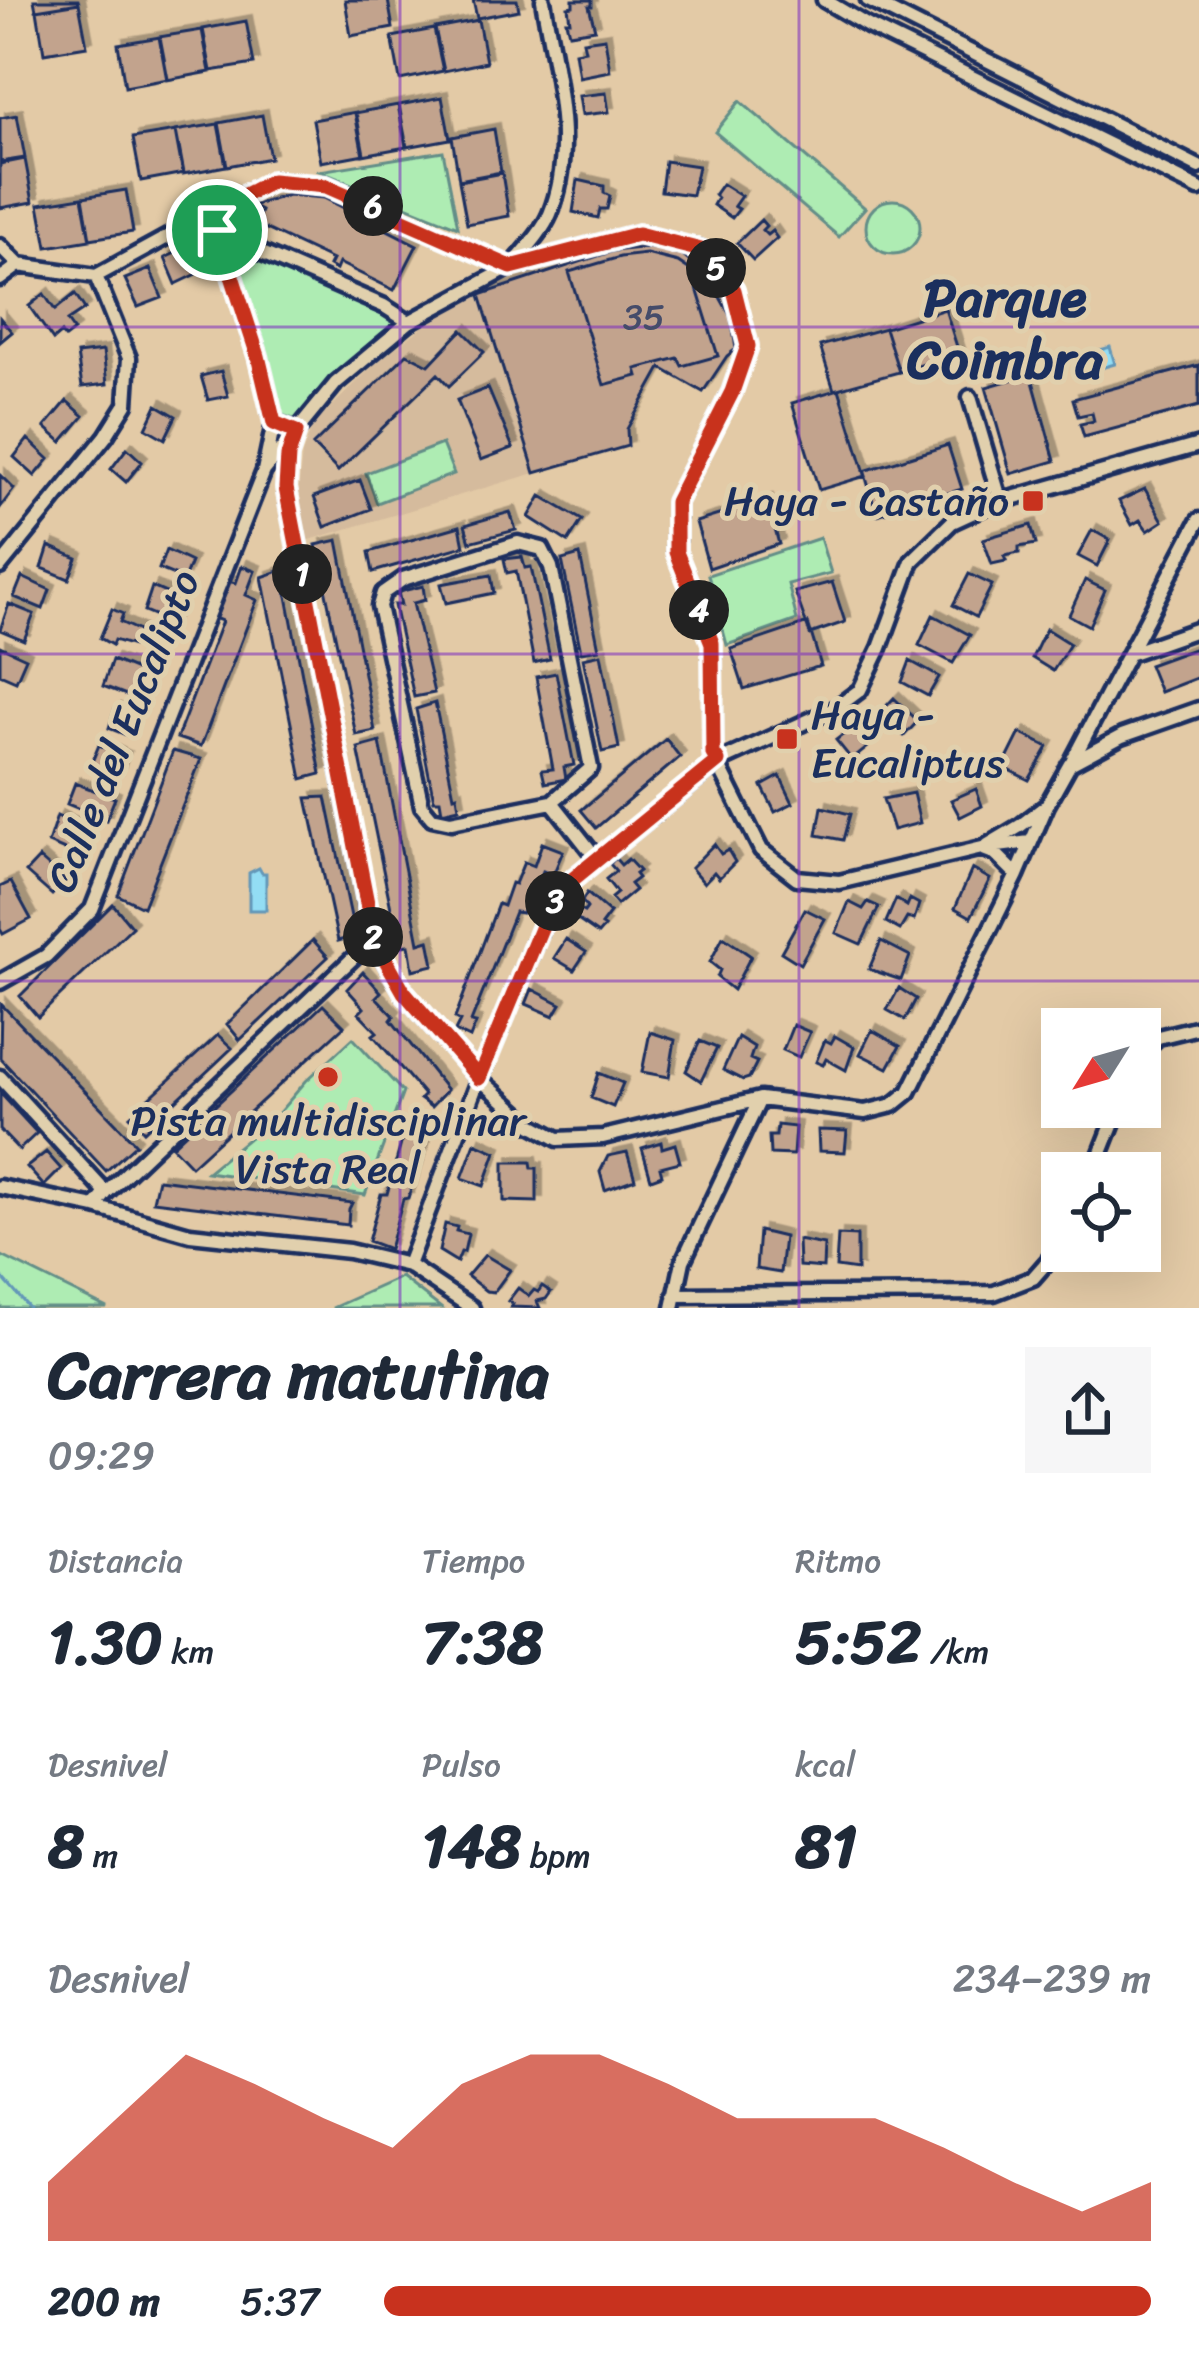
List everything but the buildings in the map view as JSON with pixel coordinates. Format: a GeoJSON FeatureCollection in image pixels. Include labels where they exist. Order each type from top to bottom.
{"type":"FeatureCollection","features":[{"type":"Feature","properties":{"kind":"street"},"geometry":{"type":"LineString","coordinates":[[511,267],[550,217],[562,170],[562,115],[543,0]]}},
{"type":"Feature","properties":{"kind":"street"},"geometry":{"type":"LineString","coordinates":[[824,0],[1199,189]]}},
{"type":"Feature","properties":{"kind":"street"},"geometry":{"type":"LineString","coordinates":[[868,0],[1199,167]]}},
{"type":"Feature","properties":{"kind":"street"},"geometry":{"type":"LineString","coordinates":[[261,477],[274,423],[258,356],[217,230],[222,207],[272,181],[326,186],[511,267]]}},
{"type":"Feature","properties":{"kind":"street"},"geometry":{"type":"LineString","coordinates":[[0,246],[19,265],[96,277],[193,223],[384,306],[410,322]]}},
{"type":"Feature","properties":{"kind":"street"},"geometry":{"type":"LineString","coordinates":[[261,477],[335,383],[410,322],[511,267],[638,234],[701,250],[734,290],[748,346],[732,392],[676,502],[676,552],[712,643],[713,754],[761,850],[796,878],[839,882],[982,848],[1030,842]]}},
{"type":"Feature","properties":{"kind":"street"},"geometry":{"type":"LineString","coordinates":[[0,279],[19,265]]}},
{"type":"Feature","properties":{"kind":"street"},"geometry":{"type":"LineString","coordinates":[[0,567],[106,436],[126,404],[129,358],[96,277]]}},
{"type":"Feature","properties":{"kind":"street"},"geometry":{"type":"LineString","coordinates":[[970,397],[1001,502]]}},
{"type":"Feature","properties":{"kind":"street"},"geometry":{"type":"LineString","coordinates":[[274,423],[296,432]]}},
{"type":"Feature","properties":{"kind":"street"},"geometry":{"type":"LineString","coordinates":[[296,432],[288,456],[286,488],[374,939],[404,992],[479,1078],[530,1124],[558,1139],[603,1137],[760,1099],[865,1112],[893,1105],[908,1092],[1047,805],[1199,520]]}},
{"type":"Feature","properties":{"kind":"street"},"geometry":{"type":"LineString","coordinates":[[408,1265],[549,909],[567,884],[718,761],[836,708],[860,690],[912,560],[952,522],[1001,502],[1198,448]]}},
{"type":"Feature","properties":{"kind":"street"},"geometry":{"type":"LineString","coordinates":[[261,477],[286,488]]}},
{"type":"Feature","properties":{"kind":"street","name":"Calle del Eucalipto"},"geometry":{"type":"LineString","coordinates":[[1,978],[46,956],[92,909],[261,477]]}},
{"type":"Feature","properties":{"kind":"street"},"geometry":{"type":"LineString","coordinates":[[518,543],[542,549],[551,567],[591,768],[552,802],[451,822],[432,818],[422,806],[379,607],[383,593],[403,579],[518,543]]}},
{"type":"Feature","properties":{"kind":"street"},"geometry":{"type":"LineString","coordinates":[[1130,653],[1199,629]]}},
{"type":"Feature","properties":{"kind":"street"},"geometry":{"type":"LineString","coordinates":[[1070,764],[1122,736],[1199,709]]}},
{"type":"Feature","properties":{"kind":"street"},"geometry":{"type":"LineString","coordinates":[[1098,713],[1105,728],[1122,736]]}},
{"type":"Feature","properties":{"kind":"street"},"geometry":{"type":"LineString","coordinates":[[552,802],[597,860]]}},
{"type":"Feature","properties":{"kind":"street"},"geometry":{"type":"LineString","coordinates":[[982,848],[1047,805]]}},
{"type":"Feature","properties":{"kind":"street"},"geometry":{"type":"LineString","coordinates":[[982,848],[996,854],[1017,875]]}},
{"type":"Feature","properties":{"kind":"street"},"geometry":{"type":"LineString","coordinates":[[94,1207],[374,939]]}},
{"type":"Feature","properties":{"kind":"street"},"geometry":{"type":"LineString","coordinates":[[1161,1036],[1199,1027]]}},
{"type":"Feature","properties":{"kind":"street"},"geometry":{"type":"LineString","coordinates":[[0,1077],[106,1192]]}},
{"type":"Feature","properties":{"kind":"street"},"geometry":{"type":"LineString","coordinates":[[760,1099],[683,1261],[674,1302],[994,1293],[1033,1278],[1041,1269]]}},
{"type":"Feature","properties":{"kind":"street"},"geometry":{"type":"LineString","coordinates":[[0,1187],[190,1234],[349,1251],[408,1265],[472,1308]]}},
{"type":"Feature","properties":{"kind":"shaded area"},"geometry":{"type":"Polygon","coordinates":[[[480,295],[535,473],[306,541],[298,493],[302,454],[313,425],[376,363],[424,326],[480,295]]]}},
{"type":"Feature","properties":{"kind":"green space"},"geometry":{"type":"Polygon","coordinates":[[[740,101],[865,208],[839,237],[715,132],[740,101]]]}},
{"type":"Feature","properties":{"kind":"green space"},"geometry":{"type":"Polygon","coordinates":[[[443,151],[458,227],[319,171],[443,151]]]}},
{"type":"Feature","properties":{"kind":"green space"},"geometry":{"type":"Polygon","coordinates":[[[893,200],[912,208],[920,227],[912,246],[893,254],[874,246],[866,227],[874,208],[893,200]]]}},
{"type":"Feature","properties":{"kind":"green space"},"geometry":{"type":"Polygon","coordinates":[[[233,244],[317,284],[332,285],[331,291],[396,319],[382,340],[375,346],[372,342],[343,366],[296,420],[279,414],[227,252],[233,244]]]}},
{"type":"Feature","properties":{"kind":"green space"},"geometry":{"type":"Polygon","coordinates":[[[442,444],[454,474],[377,503],[366,473],[442,444]]]}},
{"type":"Feature","properties":{"kind":"green space"},"geometry":{"type":"Polygon","coordinates":[[[820,538],[831,573],[788,584],[797,620],[727,645],[708,575],[820,538]]]}},
{"type":"Feature","properties":{"kind":"green space"},"geometry":{"type":"Polygon","coordinates":[[[353,1038],[403,1092],[365,1195],[207,1172],[277,1115],[353,1038]]]}},
{"type":"Feature","properties":{"kind":"green space"},"geometry":{"type":"Polygon","coordinates":[[[0,1255],[107,1308],[0,1308],[0,1255]]]}},
{"type":"Feature","properties":{"kind":"green space"},"geometry":{"type":"Polygon","coordinates":[[[401,1277],[441,1308],[332,1308],[401,1277]]]}},
{"type":"Feature","properties":{"kind":"water"},"geometry":{"type":"Polygon","coordinates":[[[1110,347],[1115,364],[1080,374],[1076,357],[1110,347]]]}},
{"type":"Feature","properties":{"kind":"water"},"geometry":{"type":"Polygon","coordinates":[[[259,868],[266,873],[266,910],[249,910],[249,873],[259,868]]]}},
{"type":"Feature","properties":{"kind":"waterway"},"geometry":{"type":"LineString","coordinates":[[0,1275],[29,1308]]}},
{"type":"Feature","properties":{"kind":"place","name":"Haya - Castaño"},"geometry":{"type":"Point","coordinates":[1033,501]}},
{"type":"Feature","properties":{"kind":"place","name":"Haya - Eucaliptus"},"geometry":{"type":"Point","coordinates":[787,739]}},
{"type":"Feature","properties":{"kind":"place","name":"Pista multidisciplinar Vista Real"},"geometry":{"type":"Point","coordinates":[328,1077]}},
{"type":"Feature","properties":{"kind":"district","name":"Parque Coimbra"},"geometry":{"type":"Point","coordinates":[1005,329]}},
{"type":"Feature","properties":{"kind":"route"},"geometry":{"type":"LineString","coordinates":[[272,181],[326,186],[511,267],[638,234],[701,250],[734,290],[748,346],[732,392],[676,502],[676,552],[712,643],[713,754],[718,761],[567,884],[549,909],[479,1078],[404,992],[374,939],[286,488],[288,456],[296,432],[274,423],[258,356],[217,230],[222,207],[272,181]]}}]}
